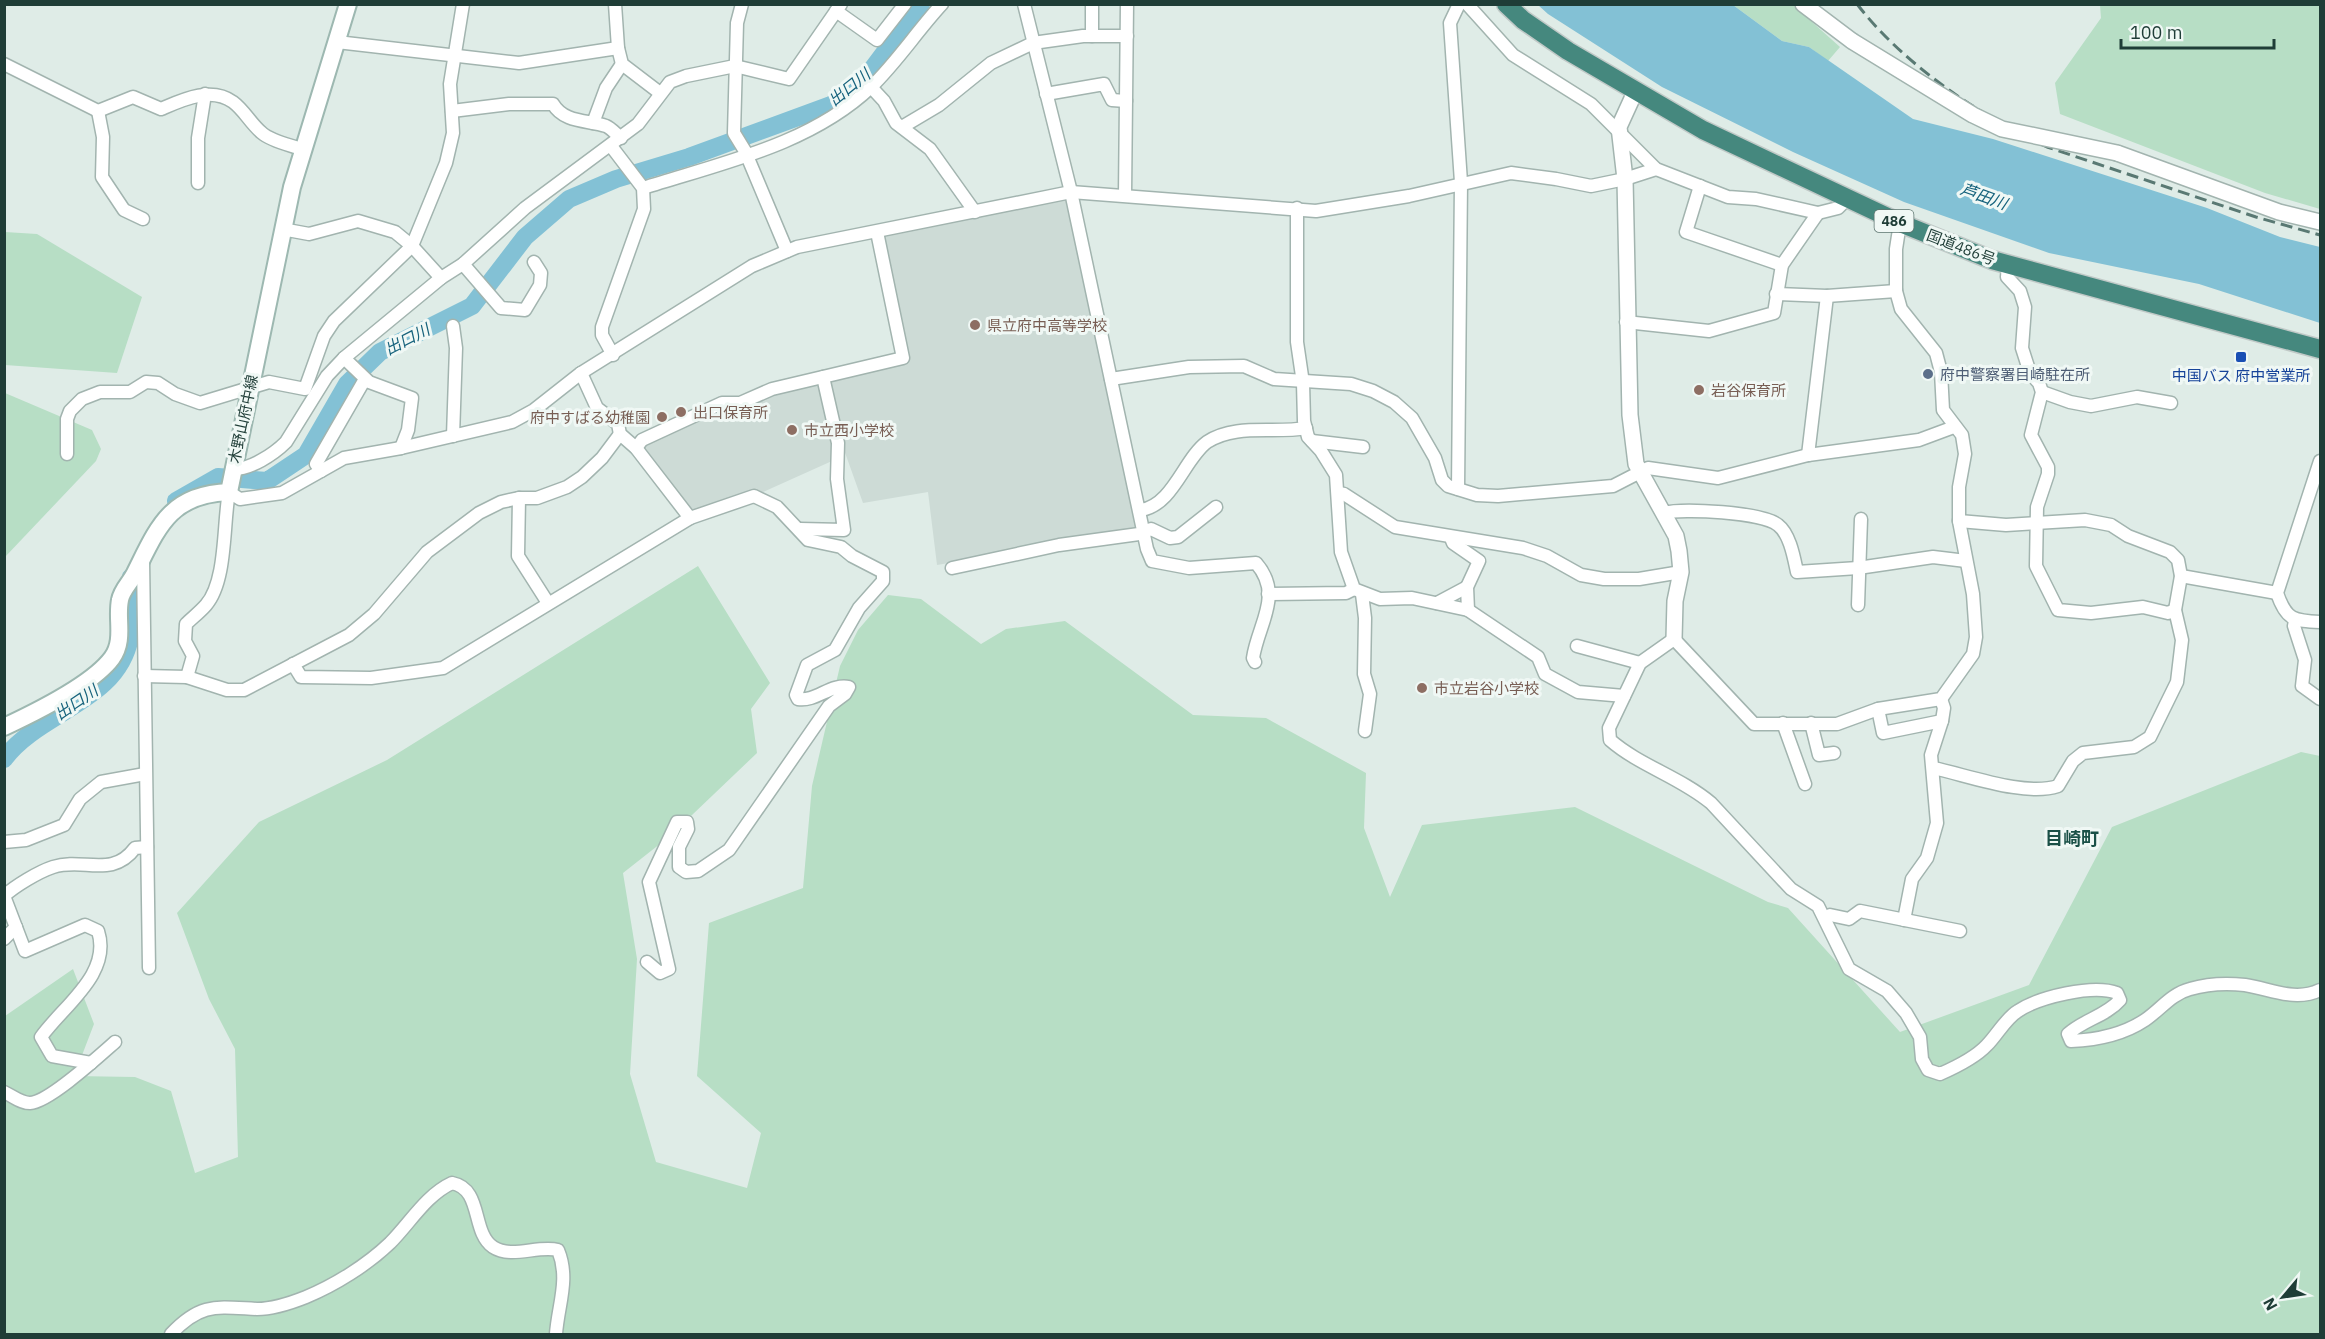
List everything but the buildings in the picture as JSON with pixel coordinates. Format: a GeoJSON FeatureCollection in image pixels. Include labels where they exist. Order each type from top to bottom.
{"type":"FeatureCollection","features":[{"type":"Feature","properties":{"kind":"highway","name":"国道486号"},"geometry":{"type":"LineString","coordinates":[[1506,4],[1523,20],[1559,45],[1635,92],[1703,130],[1846,200],[1900,223],[2008,265],[2320,349]]}},
{"type":"Feature","properties":{"kind":"main road","name":"木野山府中線"},"geometry":{"type":"LineString","coordinates":[[229,490],[282,229],[302,149],[348,4]]}},
{"type":"Feature","properties":{"kind":"main road"},"geometry":{"type":"LineString","coordinates":[[4,727],[43,708],[92,675],[112,657],[120,636],[119,602],[122,592],[135,574],[156,530],[173,512],[190,500],[210,493],[229,490]]}},
{"type":"Feature","properties":{"kind":"street"},"geometry":{"type":"LineString","coordinates":[[67,453],[67,419],[70,411],[82,399],[100,392],[130,392],[146,382],[158,383],[175,394],[200,403],[222,395],[250,390],[269,382],[305,389],[324,336],[334,321],[412,246],[446,163],[453,133],[450,84],[463,4]]}},
{"type":"Feature","properties":{"kind":"street"},"geometry":{"type":"LineString","coordinates":[[615,4],[618,48],[622,64],[660,93]]}},
{"type":"Feature","properties":{"kind":"street"},"geometry":{"type":"LineString","coordinates":[[742,4],[737,23],[734,133],[746,153],[786,250]]}},
{"type":"Feature","properties":{"kind":"street"},"geometry":{"type":"LineString","coordinates":[[232,469],[241,470],[278,450],[286,442],[327,376],[347,362],[441,278],[463,264],[525,208],[638,124],[670,82],[686,76],[735,66],[789,79],[838,8],[877,40],[905,4]]}},
{"type":"Feature","properties":{"kind":"street"},"geometry":{"type":"LineString","coordinates":[[643,188],[746,153],[837,115],[871,87],[942,4]]}},
{"type":"Feature","properties":{"kind":"street"},"geometry":{"type":"LineString","coordinates":[[1024,4],[1071,192],[1152,561],[1189,568],[1256,563],[1264,572],[1271,605],[1255,643],[1252,658],[1255,662]]}},
{"type":"Feature","properties":{"kind":"street"},"geometry":{"type":"LineString","coordinates":[[1092,4],[1092,36]]}},
{"type":"Feature","properties":{"kind":"street"},"geometry":{"type":"LineString","coordinates":[[1125,195],[1127,4]]}},
{"type":"Feature","properties":{"kind":"street"},"geometry":{"type":"LineString","coordinates":[[1458,489],[1461,183],[1450,23],[1459,4]]}},
{"type":"Feature","properties":{"kind":"street"},"geometry":{"type":"LineString","coordinates":[[1467,4],[1513,55],[1590,104],[1656,169],[1728,197],[1756,199],[1818,213],[1838,208],[1846,200]]}},
{"type":"Feature","properties":{"kind":"street"},"geometry":{"type":"LineString","coordinates":[[1803,4],[1852,41],[1973,115],[2002,129],[2117,153],[2278,212],[2320,222]]}},
{"type":"Feature","properties":{"kind":"street"},"geometry":{"type":"LineString","coordinates":[[902,127],[939,105],[991,63],[1033,43],[1092,36],[1127,36]]}},
{"type":"Feature","properties":{"kind":"street"},"geometry":{"type":"LineString","coordinates":[[337,42],[519,63],[618,48]]}},
{"type":"Feature","properties":{"kind":"street"},"geometry":{"type":"LineString","coordinates":[[4,64],[98,111],[133,97],[161,109],[184,99],[205,94],[217,95],[232,102],[264,135],[302,149]]}},
{"type":"Feature","properties":{"kind":"street"},"geometry":{"type":"LineString","coordinates":[[593,123],[606,88],[622,64]]}},
{"type":"Feature","properties":{"kind":"street"},"geometry":{"type":"LineString","coordinates":[[1046,94],[1104,84],[1112,100],[1126,101]]}},
{"type":"Feature","properties":{"kind":"street"},"geometry":{"type":"LineString","coordinates":[[871,87],[902,127],[930,149],[975,212]]}},
{"type":"Feature","properties":{"kind":"street"},"geometry":{"type":"LineString","coordinates":[[1635,92],[1618,127],[1625,179],[1626,322],[1630,415],[1639,470],[1676,536],[1681,572],[1675,601],[1674,639],[1754,724],[1837,724],[1878,709],[1941,699],[1973,654],[1976,637],[1973,594],[1959,521],[1959,487],[1965,453],[1962,435],[1943,410],[1941,372],[1936,353],[1901,309],[1896,291],[1896,249],[1900,223]]}},
{"type":"Feature","properties":{"kind":"street"},"geometry":{"type":"LineString","coordinates":[[198,183],[198,138],[205,94]]}},
{"type":"Feature","properties":{"kind":"street"},"geometry":{"type":"LineString","coordinates":[[452,111],[509,104],[553,104],[557,110],[579,122],[608,127],[621,138]]}},
{"type":"Feature","properties":{"kind":"street"},"geometry":{"type":"LineString","coordinates":[[98,111],[103,137],[102,177],[124,210],[143,219]]}},
{"type":"Feature","properties":{"kind":"street"},"geometry":{"type":"LineString","coordinates":[[610,146],[624,167],[643,188],[644,209],[602,327],[602,335],[613,355]]}},
{"type":"Feature","properties":{"kind":"street"},"geometry":{"type":"LineString","coordinates":[[229,490],[240,499],[282,493],[344,458],[401,448],[512,422],[534,410],[581,373],[752,266],[786,250],[1071,192],[1325,210],[1409,196],[1511,173],[1556,178],[1591,186],[1625,179],[1656,169]]}},
{"type":"Feature","properties":{"kind":"street"},"geometry":{"type":"LineString","coordinates":[[1700,186],[1686,232],[1782,265]]}},
{"type":"Feature","properties":{"kind":"street"},"geometry":{"type":"LineString","coordinates":[[1297,208],[1297,342],[1303,382],[1306,428],[1312,441],[1336,475],[1341,552],[1358,591],[1365,618],[1364,674],[1370,694],[1365,731]]}},
{"type":"Feature","properties":{"kind":"street"},"geometry":{"type":"LineString","coordinates":[[1626,322],[1710,331],[1774,313],[1782,265],[1818,213]]}},
{"type":"Feature","properties":{"kind":"street"},"geometry":{"type":"LineString","coordinates":[[282,229],[309,234],[358,221],[395,232],[412,246],[441,278]]}},
{"type":"Feature","properties":{"kind":"street"},"geometry":{"type":"LineString","coordinates":[[636,448],[642,440],[722,403],[740,403],[772,389],[903,358],[877,232]]}},
{"type":"Feature","properties":{"kind":"street"},"geometry":{"type":"LineString","coordinates":[[463,264],[501,308],[525,310],[540,285],[541,273],[534,262]]}},
{"type":"Feature","properties":{"kind":"street"},"geometry":{"type":"LineString","coordinates":[[2008,265],[2007,277],[2020,291],[2025,307],[2022,348],[2030,373],[2039,383],[2042,392],[2031,435],[2048,467],[2037,507],[2036,566],[2058,610],[2091,613],[2143,607],[2168,613],[2175,610]]}},
{"type":"Feature","properties":{"kind":"street"},"geometry":{"type":"LineString","coordinates":[[1776,294],[1827,296],[1896,291]]}},
{"type":"Feature","properties":{"kind":"street"},"geometry":{"type":"LineString","coordinates":[[1808,455],[1827,296]]}},
{"type":"Feature","properties":{"kind":"street"},"geometry":{"type":"LineString","coordinates":[[453,326],[456,348],[453,436]]}},
{"type":"Feature","properties":{"kind":"street"},"geometry":{"type":"LineString","coordinates":[[347,362],[365,379],[412,398],[408,430],[401,448]]}},
{"type":"Feature","properties":{"kind":"street"},"geometry":{"type":"LineString","coordinates":[[1111,379],[1189,367],[1244,366],[1274,379],[1351,384],[1373,391],[1394,402],[1412,418],[1427,442],[1442,480],[1458,489],[1477,495],[1498,496],[1613,486],[1639,470],[1648,468],[1718,478],[1808,455],[1919,440],[1954,427]]}},
{"type":"Feature","properties":{"kind":"street"},"geometry":{"type":"LineString","coordinates":[[581,373],[597,408],[618,424],[620,434],[636,448],[690,518]]}},
{"type":"Feature","properties":{"kind":"street"},"geometry":{"type":"LineString","coordinates":[[823,377],[838,443],[837,479],[844,530],[841,547]]}},
{"type":"Feature","properties":{"kind":"street"},"geometry":{"type":"LineString","coordinates":[[321,471],[316,464],[365,379]]}},
{"type":"Feature","properties":{"kind":"street"},"geometry":{"type":"LineString","coordinates":[[2042,392],[2070,402],[2091,406],[2137,397],[2171,403]]}},
{"type":"Feature","properties":{"kind":"street"},"geometry":{"type":"LineString","coordinates":[[1141,510],[1162,500],[1207,442],[1240,430],[1290,431],[1306,428]]}},
{"type":"Feature","properties":{"kind":"street"},"geometry":{"type":"LineString","coordinates":[[144,676],[187,677],[227,690],[244,690],[349,635],[366,621],[427,552],[479,513],[501,502],[519,498],[537,498],[567,487],[602,458],[620,434]]}},
{"type":"Feature","properties":{"kind":"street"},"geometry":{"type":"LineString","coordinates":[[1312,441],[1363,447]]}},
{"type":"Feature","properties":{"kind":"street"},"geometry":{"type":"LineString","coordinates":[[2320,461],[2277,593],[2287,614],[2295,621],[2320,622]]}},
{"type":"Feature","properties":{"kind":"street"},"geometry":{"type":"LineString","coordinates":[[187,677],[193,656],[185,641],[186,624],[208,604],[213,592],[224,547],[229,490]]}},
{"type":"Feature","properties":{"kind":"street"},"geometry":{"type":"LineString","coordinates":[[1339,494],[1344,494],[1395,527],[1523,548],[1547,556],[1581,575],[1604,579],[1639,579],[1681,572]]}},
{"type":"Feature","properties":{"kind":"street"},"geometry":{"type":"LineString","coordinates":[[293,664],[301,677],[371,678],[443,668],[690,518],[754,496],[777,507],[808,540],[841,547],[852,556],[883,572],[883,581],[860,608],[835,650],[807,665],[796,695],[798,699],[806,700],[842,685],[849,687],[845,694],[829,706],[797,749],[729,850],[698,872],[686,872],[679,867],[679,847],[688,829],[687,822],[677,822],[649,882],[651,901],[669,969],[660,973],[646,962]]}},
{"type":"Feature","properties":{"kind":"street"},"geometry":{"type":"LineString","coordinates":[[519,498],[518,556],[548,603]]}},
{"type":"Feature","properties":{"kind":"street"},"geometry":{"type":"LineString","coordinates":[[952,568],[1059,545],[1139,534],[1151,529],[1170,538],[1178,537],[1216,507]]}},
{"type":"Feature","properties":{"kind":"street"},"geometry":{"type":"LineString","coordinates":[[1663,513],[1674,510],[1735,513],[1776,523],[1782,529],[1797,572],[1858,568],[1933,557],[1966,561]]}},
{"type":"Feature","properties":{"kind":"street"},"geometry":{"type":"LineString","coordinates":[[1858,605],[1861,519]]}},
{"type":"Feature","properties":{"kind":"street"},"geometry":{"type":"LineString","coordinates":[[1933,768],[2025,788],[2047,790],[2058,786],[2073,761],[2083,753],[2134,747],[2150,737],[2177,682],[2182,640],[2175,610],[2181,576],[2178,560],[2170,552],[2128,537],[2111,525],[2085,520],[2006,525],[1959,521]]}},
{"type":"Feature","properties":{"kind":"street"},"geometry":{"type":"LineString","coordinates":[[800,529],[844,530]]}},
{"type":"Feature","properties":{"kind":"street"},"geometry":{"type":"LineString","coordinates":[[1451,538],[1453,543],[1479,561],[1467,587],[1468,610]]}},
{"type":"Feature","properties":{"kind":"street"},"geometry":{"type":"LineString","coordinates":[[143,556],[149,968]]}},
{"type":"Feature","properties":{"kind":"street"},"geometry":{"type":"LineString","coordinates":[[2181,576],[2277,593]]}},
{"type":"Feature","properties":{"kind":"street"},"geometry":{"type":"LineString","coordinates":[[1437,603],[1467,587]]}},
{"type":"Feature","properties":{"kind":"street"},"geometry":{"type":"LineString","coordinates":[[1268,594],[1358,591],[1380,599],[1412,598],[1468,610],[1538,657],[1545,674],[1578,692],[1624,696]]}},
{"type":"Feature","properties":{"kind":"street"},"geometry":{"type":"LineString","coordinates":[[2295,621],[2294,626],[2305,660],[2302,686],[2320,699]]}},
{"type":"Feature","properties":{"kind":"street"},"geometry":{"type":"LineString","coordinates":[[1674,639],[1640,663],[1609,728],[1610,740],[1626,754],[1698,792],[1712,803],[1791,889],[1818,906],[1849,969],[1887,991],[1920,1037],[1922,1059],[1928,1070],[1940,1074],[1985,1048],[2016,1012],[2049,999],[2082,992],[2110,990],[2117,993],[2120,1000],[2114,1007],[2073,1029],[2068,1034],[2071,1041],[2088,1040],[2128,1029],[2146,1019],[2171,997],[2188,989],[2216,984],[2244,985],[2302,997],[2320,990]]}},
{"type":"Feature","properties":{"kind":"street"},"geometry":{"type":"LineString","coordinates":[[1577,645],[1640,663]]}},
{"type":"Feature","properties":{"kind":"street"},"geometry":{"type":"LineString","coordinates":[[1904,920],[1912,879],[1927,858],[1937,823],[1931,755],[1942,721],[1944,708],[1941,699]]}},
{"type":"Feature","properties":{"kind":"street"},"geometry":{"type":"LineString","coordinates":[[1878,709],[1883,733],[1942,721]]}},
{"type":"Feature","properties":{"kind":"street"},"geometry":{"type":"LineString","coordinates":[[1783,723],[1804,784]]}},
{"type":"Feature","properties":{"kind":"street"},"geometry":{"type":"LineString","coordinates":[[1811,723],[1819,755],[1834,753]]}},
{"type":"Feature","properties":{"kind":"street"},"geometry":{"type":"LineString","coordinates":[[4,842],[26,840],[64,825],[80,800],[101,782],[146,774]]}},
{"type":"Feature","properties":{"kind":"street"},"geometry":{"type":"LineString","coordinates":[[91,1063],[52,1056],[41,1037],[93,975],[102,950],[98,931],[85,925],[25,951],[4,896],[54,867],[117,865],[128,858],[135,848],[147,847]]}},
{"type":"Feature","properties":{"kind":"street"},"geometry":{"type":"LineString","coordinates":[[1826,920],[1830,915],[1849,919],[1860,911],[1960,931]]}},
{"type":"Feature","properties":{"kind":"street"},"geometry":{"type":"LineString","coordinates":[[4,939],[16,927]]}},
{"type":"Feature","properties":{"kind":"street"},"geometry":{"type":"LineString","coordinates":[[4,1092],[19,1101],[32,1103],[52,1093],[115,1042]]}},
{"type":"Feature","properties":{"kind":"street"},"geometry":{"type":"LineString","coordinates":[[171,1335],[185,1320],[212,1307],[259,1309],[280,1306],[308,1296],[366,1264],[390,1243],[437,1191],[452,1183],[466,1189],[474,1203],[487,1241],[495,1248],[509,1252],[547,1247],[558,1250],[563,1262],[564,1283],[556,1335]]}},
{"type":"Feature","properties":{"kind":"shaded area"},"geometry":{"type":"Polygon","coordinates":[[[1071,192],[1144,530],[937,565],[928,492],[863,503],[843,447],[838,443],[832,461],[754,496],[690,518],[636,448],[642,440],[740,403],[772,396],[823,377],[902,358],[877,232],[1071,192]]]}},
{"type":"Feature","properties":{"kind":"green space"},"geometry":{"type":"Polygon","coordinates":[[[1733,5],[1793,5],[1840,47],[1828,61],[1809,47],[1782,41],[1733,5]]]}},
{"type":"Feature","properties":{"kind":"green space"},"geometry":{"type":"Polygon","coordinates":[[[2100,5],[2320,5],[2320,209],[2265,193],[2060,114],[2055,83],[2101,18],[2100,5]]]}},
{"type":"Feature","properties":{"kind":"green space"},"geometry":{"type":"Polygon","coordinates":[[[5,232],[37,234],[142,297],[117,373],[5,365],[5,232]]]}},
{"type":"Feature","properties":{"kind":"green space"},"geometry":{"type":"Polygon","coordinates":[[[5,393],[92,430],[101,449],[96,461],[5,557],[5,393]]]}},
{"type":"Feature","properties":{"kind":"green space"},"geometry":{"type":"Polygon","coordinates":[[[698,566],[770,683],[751,709],[757,753],[670,836],[623,873],[637,959],[630,1074],[656,1162],[747,1188],[761,1133],[697,1076],[709,923],[803,888],[812,786],[840,666],[858,630],[888,595],[921,599],[981,644],[1006,629],[1065,621],[1193,715],[1266,718],[1366,773],[1364,828],[1390,897],[1422,825],[1575,807],[1768,902],[1788,908],[1900,1032],[2029,985],[2112,827],[2301,752],[2320,756],[2320,1334],[5,1334],[5,1016],[73,969],[94,1024],[74,1076],[135,1077],[171,1091],[195,1173],[238,1157],[235,1049],[209,999],[177,913],[259,822],[387,760],[698,566]]]}},
{"type":"Feature","properties":{"kind":"water","name":"芦田川"},"geometry":{"type":"Polygon","coordinates":[[[1538,5],[1733,5],[1782,41],[1809,47],[1913,119],[1993,139],[2207,208],[2280,237],[2320,247],[2320,323],[2199,284],[2049,253],[1904,202],[1793,152],[1662,87],[1548,14],[1538,5]]]}},
{"type":"Feature","properties":{"kind":"waterway","name":"出口川"},"geometry":{"type":"LineString","coordinates":[[176,501],[218,477],[267,481],[306,455],[347,384],[380,352],[472,306],[525,237],[569,199],[616,179],[689,157],[831,105],[855,88],[870,72],[921,4]]}},
{"type":"Feature","properties":{"kind":"waterway","name":"出口川"},"geometry":{"type":"LineString","coordinates":[[4,759],[37,729],[94,692],[110,677],[123,659],[130,637],[128,605],[131,577]]}},
{"type":"Feature","properties":{"kind":"railway"},"geometry":{"type":"LineString","coordinates":[[1857,4],[1897,47],[1944,86],[1996,120],[2047,147],[2256,217],[2320,235]]}},
{"type":"Feature","properties":{"kind":"place","name":"県立府中高等学校"},"geometry":{"type":"Point","coordinates":[975,325]}},
{"type":"Feature","properties":{"kind":"place","name":"中国バス 府中営業所"},"geometry":{"type":"Point","coordinates":[2241,357]}},
{"type":"Feature","properties":{"kind":"place","name":"府中警察署目崎駐在所"},"geometry":{"type":"Point","coordinates":[1928,374]}},
{"type":"Feature","properties":{"kind":"place","name":"岩谷保育所"},"geometry":{"type":"Point","coordinates":[1699,390]}},
{"type":"Feature","properties":{"kind":"place","name":"出口保育所"},"geometry":{"type":"Point","coordinates":[681,412]}},
{"type":"Feature","properties":{"kind":"place","name":"府中すばる幼稚園"},"geometry":{"type":"Point","coordinates":[662,417]}},
{"type":"Feature","properties":{"kind":"place","name":"市立西小学校"},"geometry":{"type":"Point","coordinates":[792,430]}},
{"type":"Feature","properties":{"kind":"place","name":"市立岩谷小学校"},"geometry":{"type":"Point","coordinates":[1422,688]}},
{"type":"Feature","properties":{"kind":"district","name":"目崎町"},"geometry":{"type":"Point","coordinates":[2072,838]}}]}
